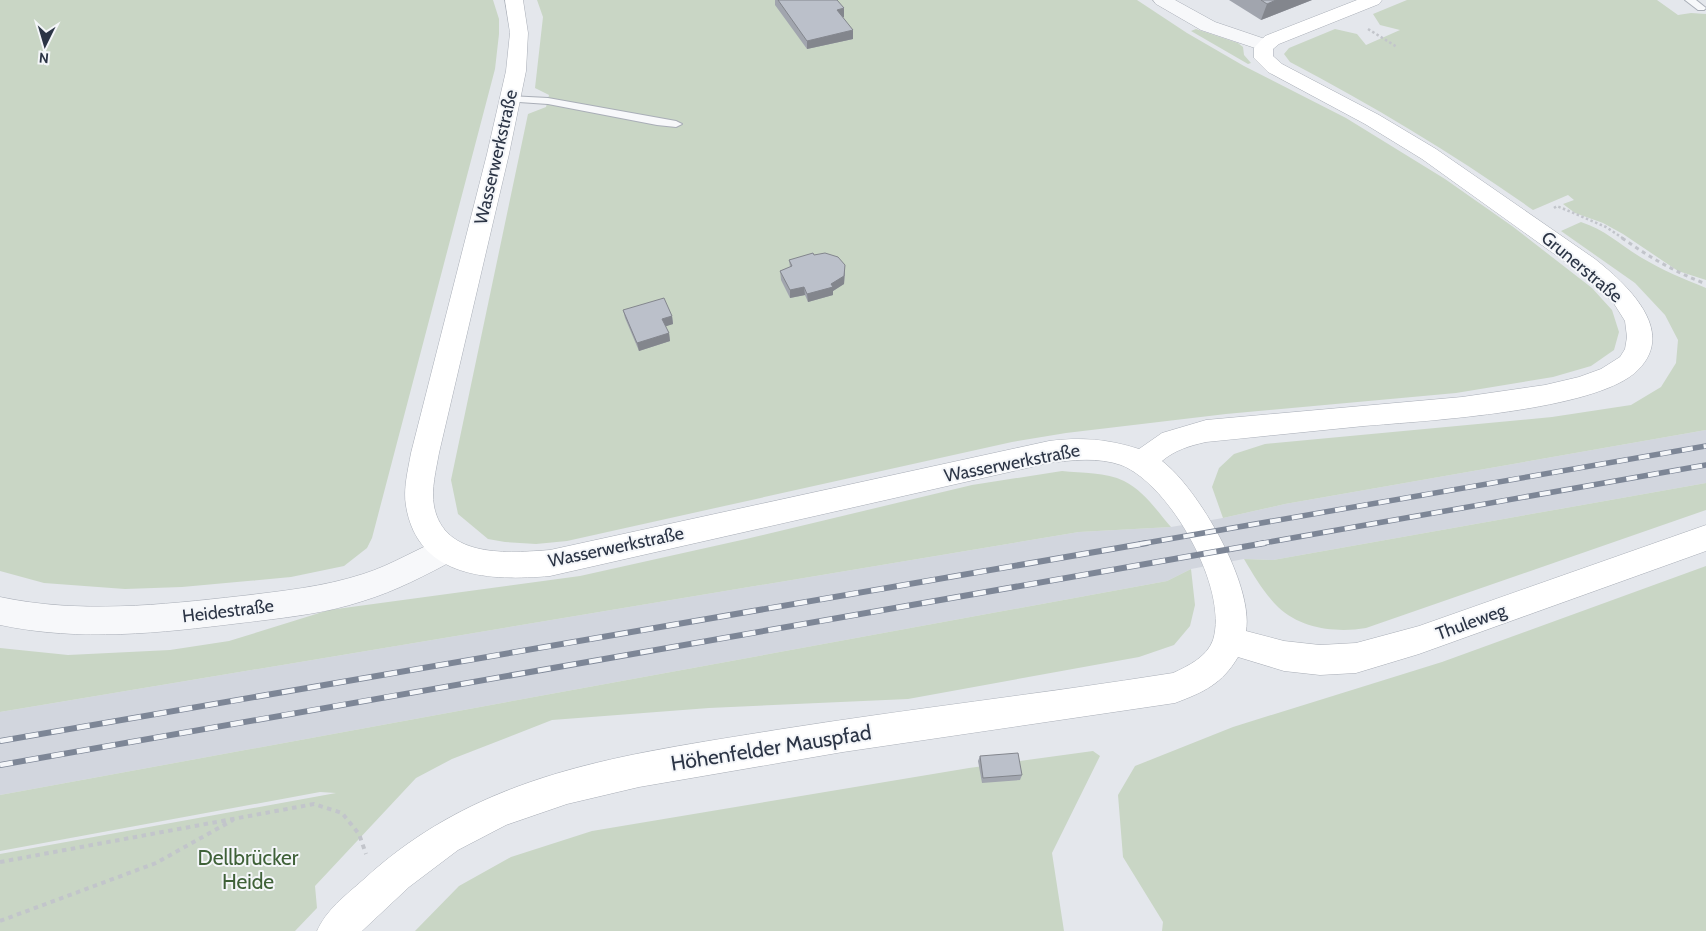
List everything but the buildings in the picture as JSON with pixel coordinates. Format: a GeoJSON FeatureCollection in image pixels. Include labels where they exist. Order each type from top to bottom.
{"type":"FeatureCollection","features":[{"type":"Feature","properties":{"kind":"main road","name":"Wasserwerkstraße"},"geometry":{"type":"LineString","coordinates":[[514,0],[519,32],[518,51],[510,99],[425,452],[419,492],[420,508],[425,524],[434,538],[446,550],[462,559],[486,565],[550,563],[1065,449],[1080,448],[1114,452],[1143,463],[1159,475],[1185,503],[1218,566],[1230,605],[1229,639]]}},
{"type":"Feature","properties":{"kind":"main road"},"geometry":{"type":"LineString","coordinates":[[1264,45],[1272,40],[1373,0]]}},
{"type":"Feature","properties":{"kind":"main road","name":"Grunerstraße"},"geometry":{"type":"LineString","coordinates":[[1143,463],[1154,451],[1167,442],[1206,431],[1454,407],[1531,397],[1600,381],[1618,374],[1630,364],[1638,351],[1640,336],[1638,323],[1631,309],[1607,283],[1525,220],[1427,152],[1266,62],[1262,56],[1264,45]]}},
{"type":"Feature","properties":{"kind":"main road","name":"Thuleweg"},"geometry":{"type":"LineString","coordinates":[[1229,639],[1284,656],[1320,660],[1356,658],[1419,640],[1706,538]]}},
{"type":"Feature","properties":{"kind":"main road","name":"Höhenfelder Mauspfad"},"geometry":{"type":"LineString","coordinates":[[336,931],[378,889],[425,851],[464,828],[511,806],[576,783],[680,762],[898,727],[1175,688],[1194,682],[1210,671],[1221,658],[1229,639]]}},
{"type":"Feature","properties":{"kind":"street"},"geometry":{"type":"LineString","coordinates":[[1162,0],[1208,26],[1264,45]]}},
{"type":"Feature","properties":{"kind":"street","name":"Heidestraße"},"geometry":{"type":"LineString","coordinates":[[0,611],[62,620],[111,621],[171,617],[286,604],[353,592],[404,573],[446,550]]}},
{"type":"Feature","properties":{"kind":"lane"},"geometry":{"type":"LineString","coordinates":[[1690,0],[1701,8]]}},
{"type":"Feature","properties":{"kind":"lane"},"geometry":{"type":"LineString","coordinates":[[510,99],[548,101],[676,124]]}},
{"type":"Feature","properties":{"kind":"lane"},"geometry":{"type":"LineString","coordinates":[[356,931],[378,889]]}},
{"type":"Feature","properties":{"kind":"path"},"geometry":{"type":"LineString","coordinates":[[1382,38],[1397,47]]}},
{"type":"Feature","properties":{"kind":"path"},"geometry":{"type":"LineString","coordinates":[[1525,220],[1557,206],[1606,227],[1652,259],[1677,273],[1706,284]]}},
{"type":"Feature","properties":{"kind":"path"},"geometry":{"type":"LineString","coordinates":[[0,862],[314,804],[342,813],[359,834],[378,889]]}},
{"type":"Feature","properties":{"kind":"path"},"geometry":{"type":"LineString","coordinates":[[0,920],[156,863],[236,818]]}},
{"type":"Feature","properties":{"kind":"shaded area"},"geometry":{"type":"Polygon","coordinates":[[[1706,430],[1706,483],[1273,560],[1244,559],[1191,569],[1167,581],[0,795],[0,712],[1079,532],[1171,527],[1285,504],[1706,430]]]}},
{"type":"Feature","properties":{"kind":"green space"},"geometry":{"type":"Polygon","coordinates":[[[0,0],[493,0],[499,19],[495,69],[372,538],[367,548],[344,566],[291,577],[182,587],[125,589],[44,583],[0,571],[0,0]]]}},
{"type":"Feature","properties":{"kind":"green space"},"geometry":{"type":"Polygon","coordinates":[[[537,0],[1137,0],[1187,33],[1244,66],[1346,118],[1445,179],[1512,226],[1592,288],[1612,310],[1619,332],[1614,350],[1591,366],[1553,377],[1456,393],[1226,414],[1066,433],[1012,442],[567,541],[536,544],[488,539],[458,514],[451,480],[528,114],[546,107],[549,95],[535,88],[543,17],[537,0]]]}},
{"type":"Feature","properties":{"kind":"green space"},"geometry":{"type":"Polygon","coordinates":[[[1407,0],[1657,0],[1678,15],[1691,13],[1706,14],[1706,280],[1678,271],[1623,234],[1603,223],[1575,213],[1563,204],[1574,200],[1568,195],[1533,210],[1414,132],[1290,62],[1284,54],[1289,48],[1335,29],[1357,34],[1366,45],[1400,30],[1380,25],[1373,14],[1407,0]]]}},
{"type":"Feature","properties":{"kind":"green space"},"geometry":{"type":"Polygon","coordinates":[[[1196,29],[1238,43],[1243,47],[1244,55],[1251,63],[1248,64],[1191,31],[1196,29]]]}},
{"type":"Feature","properties":{"kind":"green space"},"geometry":{"type":"Polygon","coordinates":[[[1581,222],[1605,233],[1657,266],[1706,288],[1706,430],[1285,504],[1223,518],[1212,487],[1219,468],[1234,454],[1265,444],[1552,417],[1631,405],[1661,387],[1676,363],[1678,340],[1665,315],[1635,283],[1561,231],[1581,222]]]}},
{"type":"Feature","properties":{"kind":"green space"},"geometry":{"type":"Polygon","coordinates":[[[1062,471],[1102,474],[1124,481],[1138,490],[1171,527],[1079,532],[0,712],[0,648],[68,655],[170,650],[229,641],[329,610],[580,576],[972,485],[1062,471]]]}},
{"type":"Feature","properties":{"kind":"green space"},"geometry":{"type":"Polygon","coordinates":[[[1706,483],[1706,510],[1366,628],[1343,630],[1320,628],[1297,620],[1273,602],[1244,559],[1273,560],[1706,483]]]}},
{"type":"Feature","properties":{"kind":"green space"},"geometry":{"type":"Polygon","coordinates":[[[1706,566],[1706,931],[1162,931],[1163,922],[1123,857],[1118,795],[1135,766],[1233,727],[1442,662],[1706,566]]]}},
{"type":"Feature","properties":{"kind":"green space","name":"Dellbrücker Heide"},"geometry":{"type":"Polygon","coordinates":[[[1191,569],[1195,605],[1190,626],[1174,645],[1139,657],[908,699],[709,708],[552,720],[452,759],[416,778],[315,886],[317,908],[295,931],[0,931],[0,854],[336,793],[320,792],[0,851],[0,795],[1167,581],[1191,569]]]}},
{"type":"Feature","properties":{"kind":"green space"},"geometry":{"type":"Polygon","coordinates":[[[1093,751],[1100,756],[1052,853],[1064,931],[415,931],[459,886],[511,857],[592,831],[969,768],[1093,751]]]}},
{"type":"Feature","properties":{"kind":"railway"},"geometry":{"type":"LineString","coordinates":[[1140,544],[1706,446]]}},
{"type":"Feature","properties":{"kind":"railway"},"geometry":{"type":"LineString","coordinates":[[1258,544],[1706,465]]}},
{"type":"Feature","properties":{"kind":"railway"},"geometry":{"type":"LineString","coordinates":[[0,741],[1147,543]]}},
{"type":"Feature","properties":{"kind":"railway"},"geometry":{"type":"LineString","coordinates":[[0,765],[1265,543]]}}]}
